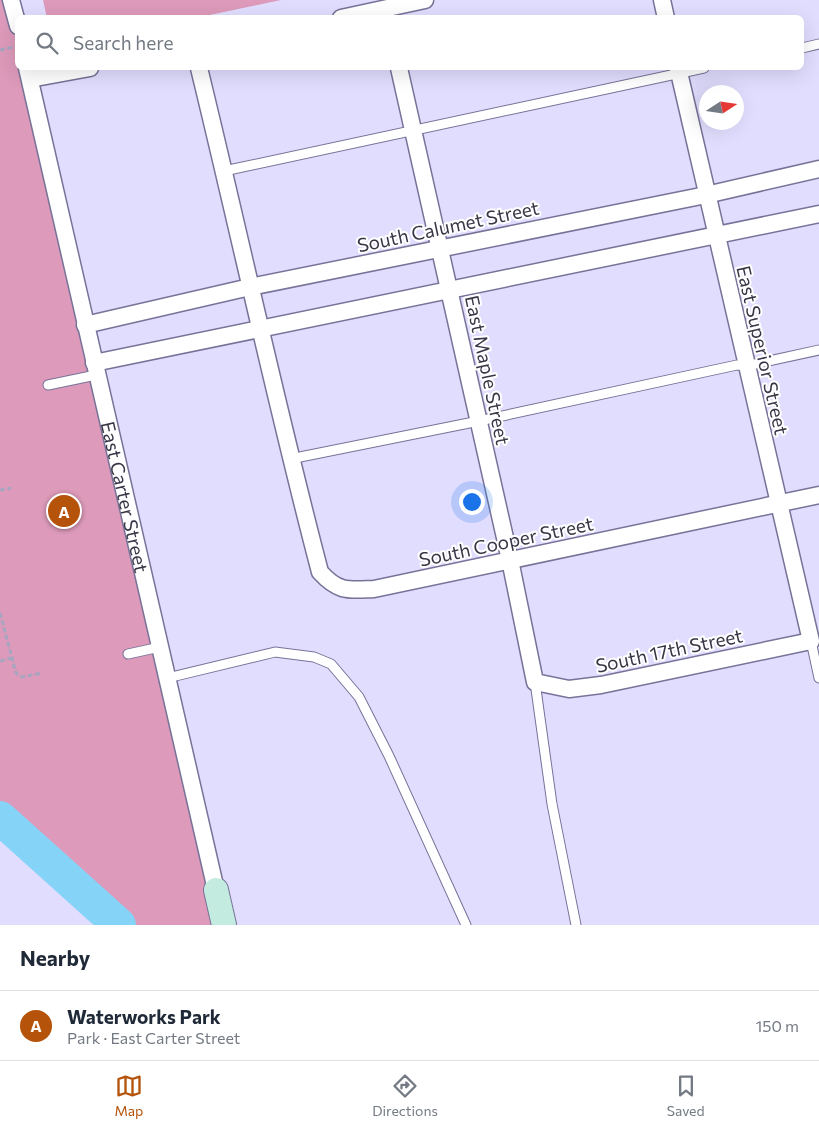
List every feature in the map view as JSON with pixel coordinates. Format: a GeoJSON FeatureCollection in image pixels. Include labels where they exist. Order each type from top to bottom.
{"type":"FeatureCollection","features":[{"type":"Feature","properties":{"kind":"street"},"geometry":{"type":"LineString","coordinates":[[12,0],[15,15]]}},
{"type":"Feature","properties":{"kind":"street"},"geometry":{"type":"LineString","coordinates":[[369,15],[387,13],[425,0]]}},
{"type":"Feature","properties":{"kind":"street"},"geometry":{"type":"LineString","coordinates":[[662,0],[665,15]]}},
{"type":"Feature","properties":{"kind":"street"},"geometry":{"type":"LineString","coordinates":[[28,73],[65,70]]}},
{"type":"Feature","properties":{"kind":"street","name":"South Cooper Street"},"geometry":{"type":"LineString","coordinates":[[198,70],[290,459],[320,572],[330,584],[344,590],[374,589],[819,495]]}},
{"type":"Feature","properties":{"kind":"street","name":"East Maple Street"},"geometry":{"type":"LineString","coordinates":[[399,70],[441,248],[535,682]]}},
{"type":"Feature","properties":{"kind":"street","name":"East Superior Street"},"geometry":{"type":"LineString","coordinates":[[678,70],[778,505],[812,641]]}},
{"type":"Feature","properties":{"kind":"street","name":"East Carter Street"},"geometry":{"type":"LineString","coordinates":[[28,73],[224,925]]}},
{"type":"Feature","properties":{"kind":"street","name":"South Calumet Street"},"geometry":{"type":"LineString","coordinates":[[85,325],[250,287],[706,195],[819,169]]}},
{"type":"Feature","properties":{"kind":"street"},"geometry":{"type":"LineString","coordinates":[[95,369],[260,329],[819,214]]}},
{"type":"Feature","properties":{"kind":"street","name":"South 17th Street"},"geometry":{"type":"LineString","coordinates":[[535,682],[569,689],[601,685],[812,641]]}},
{"type":"Feature","properties":{"kind":"lane"},"geometry":{"type":"LineString","coordinates":[[804,48],[819,44]]}},
{"type":"Feature","properties":{"kind":"lane"},"geometry":{"type":"LineString","coordinates":[[224,172],[413,132],[678,70]]}},
{"type":"Feature","properties":{"kind":"lane"},"geometry":{"type":"LineString","coordinates":[[290,459],[479,421],[737,365],[746,366],[819,350]]}},
{"type":"Feature","properties":{"kind":"lane"},"geometry":{"type":"LineString","coordinates":[[48,385],[95,369]]}},
{"type":"Feature","properties":{"kind":"lane"},"geometry":{"type":"LineString","coordinates":[[812,641],[819,678]]}},
{"type":"Feature","properties":{"kind":"lane"},"geometry":{"type":"LineString","coordinates":[[128,654],[160,647]]}},
{"type":"Feature","properties":{"kind":"lane"},"geometry":{"type":"LineString","coordinates":[[167,678],[275,652],[314,657],[330,664],[359,697],[389,756],[466,925]]}},
{"type":"Feature","properties":{"kind":"lane"},"geometry":{"type":"LineString","coordinates":[[535,682],[552,804],[576,925]]}},
{"type":"Feature","properties":{"kind":"path"},"geometry":{"type":"LineString","coordinates":[[0,50],[15,47]]}},
{"type":"Feature","properties":{"kind":"path"},"geometry":{"type":"LineString","coordinates":[[0,490],[11,488]]}},
{"type":"Feature","properties":{"kind":"path"},"geometry":{"type":"LineString","coordinates":[[0,612],[16,673],[22,677],[42,673]]}},
{"type":"Feature","properties":{"kind":"path"},"geometry":{"type":"LineString","coordinates":[[0,661],[11,658]]}},
{"type":"Feature","properties":{"kind":"shaded area"},"geometry":{"type":"Polygon","coordinates":[[[0,0],[11,0],[15,17],[15,70],[27,70],[224,925],[119,925],[0,818],[0,0]]]}},
{"type":"Feature","properties":{"kind":"shaded area"},"geometry":{"type":"Polygon","coordinates":[[[43,0],[281,0],[210,15],[46,15],[43,0]]]}},
{"type":"Feature","properties":{"kind":"waterway"},"geometry":{"type":"LineString","coordinates":[[0,818],[119,925]]}},
{"type":"Feature","properties":{"kind":"place","name":"Waterworks Park"},"geometry":{"type":"Point","coordinates":[64,511]}}]}
